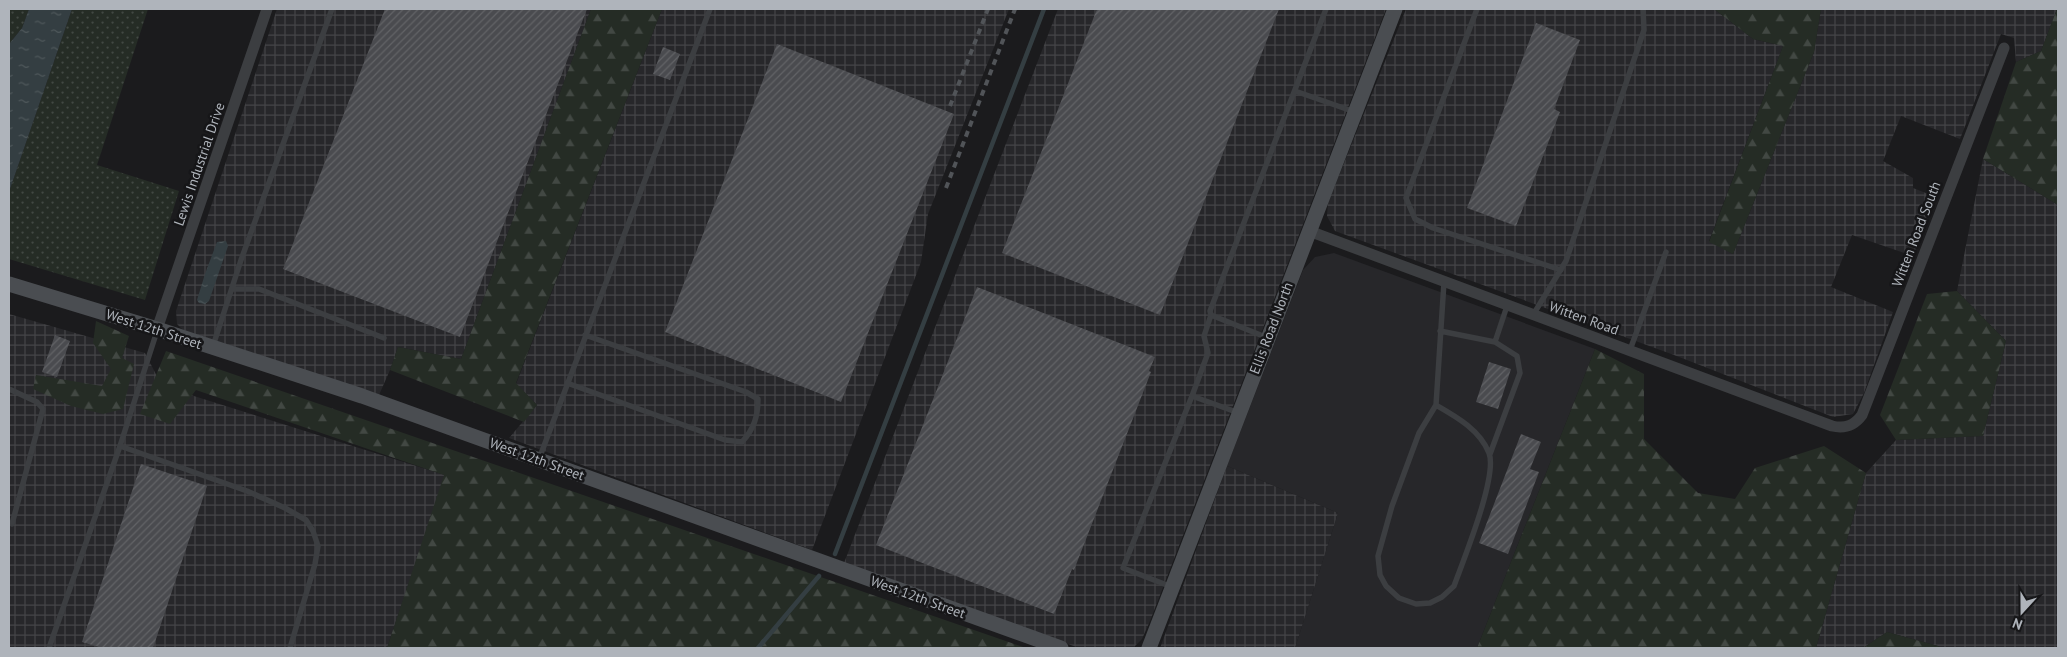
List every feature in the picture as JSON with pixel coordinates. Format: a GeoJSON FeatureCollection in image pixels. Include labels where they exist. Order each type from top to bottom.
{"type":"FeatureCollection","features":[{"type":"Feature","properties":{"kind":"street","name":"Lewis Industrial Drive"},"geometry":{"type":"LineString","coordinates":[[157,329],[267,9]]}},
{"type":"Feature","properties":{"kind":"street","name":"Ellis Road North"},"geometry":{"type":"LineString","coordinates":[[1149,648],[1395,9]]}},
{"type":"Feature","properties":{"kind":"street","name":"Witten Road South"},"geometry":{"type":"LineString","coordinates":[[1850,426],[1862,415],[2004,48]]}},
{"type":"Feature","properties":{"kind":"street","name":"Witten Road"},"geometry":{"type":"LineString","coordinates":[[1309,231],[1832,426],[1840,428],[1850,426]]}},
{"type":"Feature","properties":{"kind":"street","name":"West 12th Street"},"geometry":{"type":"LineString","coordinates":[[9,286],[157,329],[362,396],[1061,648]]}},
{"type":"Feature","properties":{"kind":"lane"},"geometry":{"type":"LineString","coordinates":[[213,348],[232,289],[332,9]]}},
{"type":"Feature","properties":{"kind":"lane"},"geometry":{"type":"LineString","coordinates":[[538,460],[710,9]]}},
{"type":"Feature","properties":{"kind":"lane"},"geometry":{"type":"LineString","coordinates":[[1172,587],[1123,568],[1208,353],[1204,336],[1211,315],[1210,310],[1326,9]]}},
{"type":"Feature","properties":{"kind":"lane"},"geometry":{"type":"LineString","coordinates":[[1477,9],[1406,198],[1415,219],[1433,228],[1561,270]]}},
{"type":"Feature","properties":{"kind":"lane"},"geometry":{"type":"LineString","coordinates":[[1533,315],[1566,262],[1644,30],[1644,9]]}},
{"type":"Feature","properties":{"kind":"lane"},"geometry":{"type":"LineString","coordinates":[[1295,91],[1355,112]]}},
{"type":"Feature","properties":{"kind":"lane"},"geometry":{"type":"LineString","coordinates":[[1630,350],[1666,252]]}},
{"type":"Feature","properties":{"kind":"lane"},"geometry":{"type":"LineString","coordinates":[[1440,331],[1495,342],[1517,356],[1520,373],[1490,454],[1491,463],[1487,489],[1454,586],[1442,597],[1430,603],[1416,604],[1399,598],[1386,586],[1380,576],[1378,556],[1392,506],[1415,442],[1436,405],[1440,331],[1444,282]]}},
{"type":"Feature","properties":{"kind":"lane"},"geometry":{"type":"LineString","coordinates":[[232,289],[259,289],[384,338]]}},
{"type":"Feature","properties":{"kind":"lane"},"geometry":{"type":"LineString","coordinates":[[1495,342],[1507,306]]}},
{"type":"Feature","properties":{"kind":"lane"},"geometry":{"type":"LineString","coordinates":[[1211,315],[1268,338]]}},
{"type":"Feature","properties":{"kind":"lane"},"geometry":{"type":"LineString","coordinates":[[49,648],[120,446],[157,329]]}},
{"type":"Feature","properties":{"kind":"lane"},"geometry":{"type":"LineString","coordinates":[[567,383],[725,440],[742,442],[749,434],[758,414],[758,399],[746,392],[585,336]]}},
{"type":"Feature","properties":{"kind":"lane"},"geometry":{"type":"LineString","coordinates":[[9,389],[37,402],[43,409],[12,524],[9,523]]}},
{"type":"Feature","properties":{"kind":"lane"},"geometry":{"type":"LineString","coordinates":[[1192,396],[1239,413]]}},
{"type":"Feature","properties":{"kind":"lane"},"geometry":{"type":"LineString","coordinates":[[1436,405],[1456,416],[1472,429],[1490,454]]}},
{"type":"Feature","properties":{"kind":"lane"},"geometry":{"type":"LineString","coordinates":[[120,446],[247,491],[285,508],[306,520],[313,531],[318,546],[315,564],[290,648]]}},
{"type":"Feature","properties":{"kind":"shaded area"},"geometry":{"type":"Polygon","coordinates":[[[277,9],[591,9],[461,359],[398,347],[379,395],[183,330],[177,324],[176,311],[277,9]]]}},
{"type":"Feature","properties":{"kind":"shaded area"},"geometry":{"type":"Polygon","coordinates":[[[662,9],[1009,9],[928,214],[921,262],[812,550],[509,438],[537,405],[516,384],[662,9]]]}},
{"type":"Feature","properties":{"kind":"shaded area"},"geometry":{"type":"Polygon","coordinates":[[[1058,9],[1386,9],[1150,621],[1142,639],[1133,648],[1079,648],[844,563],[1058,9]]]}},
{"type":"Feature","properties":{"kind":"shaded area"},"geometry":{"type":"Polygon","coordinates":[[[1406,9],[1714,9],[1753,39],[1783,46],[1709,241],[1733,254],[1814,52],[1821,9],[2057,9],[2041,51],[2016,62],[2014,38],[2001,34],[1960,139],[1901,116],[1883,161],[1913,178],[1913,188],[1936,197],[1913,256],[1852,235],[1831,287],[1893,312],[1864,393],[1853,414],[1833,417],[1674,355],[1335,231],[1327,216],[1328,203],[1406,9]]]}},
{"type":"Feature","properties":{"kind":"shaded area"},"geometry":{"type":"Polygon","coordinates":[[[1983,159],[2058,205],[2058,648],[1941,648],[1887,632],[1863,648],[1816,648],[1866,473],[1896,440],[1983,436],[2006,341],[1957,291],[1983,159]]]}},
{"type":"Feature","properties":{"kind":"shaded area"},"geometry":{"type":"Polygon","coordinates":[[[1334,253],[1595,349],[1477,648],[1295,648],[1338,513],[1227,466],[1303,270],[1315,257],[1334,253]]]}},
{"type":"Feature","properties":{"kind":"shaded area"},"geometry":{"type":"Polygon","coordinates":[[[9,314],[145,353],[162,386],[445,475],[387,648],[9,648],[9,314]]]}},
{"type":"Feature","properties":{"kind":"shaded area"},"geometry":{"type":"Polygon","coordinates":[[[1227,466],[1338,513],[1295,648],[1160,648],[1227,466]]]}},
{"type":"Feature","properties":{"kind":"green space"},"geometry":{"type":"Polygon","coordinates":[[[9,9],[29,9],[22,28],[9,44],[9,9]]]}},
{"type":"Feature","properties":{"kind":"green space"},"geometry":{"type":"Polygon","coordinates":[[[72,9],[148,9],[97,165],[179,191],[145,300],[9,259],[9,192],[72,9]]]}},
{"type":"Feature","properties":{"kind":"green space"},"geometry":{"type":"Polygon","coordinates":[[[591,9],[662,9],[516,383],[537,405],[524,422],[390,370],[398,347],[461,359],[591,9]]]}},
{"type":"Feature","properties":{"kind":"green space"},"geometry":{"type":"Polygon","coordinates":[[[1714,9],[1821,9],[1814,52],[1733,254],[1709,242],[1783,46],[1753,39],[1714,9]]]}},
{"type":"Feature","properties":{"kind":"green space"},"geometry":{"type":"Polygon","coordinates":[[[2057,9],[2058,205],[1983,159],[2016,62],[2041,51],[2057,9]]]}},
{"type":"Feature","properties":{"kind":"green space"},"geometry":{"type":"Polygon","coordinates":[[[1957,291],[2006,341],[1983,436],[1896,440],[1880,415],[1927,294],[1957,291]]]}},
{"type":"Feature","properties":{"kind":"green space"},"geometry":{"type":"Polygon","coordinates":[[[96,321],[129,336],[122,358],[134,364],[123,409],[103,414],[71,406],[33,389],[36,375],[102,386],[111,369],[93,343],[96,321]]]}},
{"type":"Feature","properties":{"kind":"green space"},"geometry":{"type":"Polygon","coordinates":[[[1595,349],[1644,374],[1644,439],[1698,493],[1735,499],[1755,468],[1824,446],[1866,473],[1816,648],[1477,648],[1595,349]]]}},
{"type":"Feature","properties":{"kind":"green space"},"geometry":{"type":"Polygon","coordinates":[[[166,351],[1026,648],[387,648],[444,475],[196,390],[170,424],[140,414],[166,351]]]}},
{"type":"Feature","properties":{"kind":"green space"},"geometry":{"type":"Polygon","coordinates":[[[1887,632],[1938,646],[1941,648],[1863,648],[1887,632]]]}},
{"type":"Feature","properties":{"kind":"water"},"geometry":{"type":"Polygon","coordinates":[[[29,9],[72,9],[9,192],[9,44],[22,28],[29,9]]]}},
{"type":"Feature","properties":{"kind":"water"},"geometry":{"type":"Polygon","coordinates":[[[226,241],[228,246],[209,301],[205,304],[199,303],[197,300],[217,242],[226,241]]]}},
{"type":"Feature","properties":{"kind":"building"},"geometry":{"type":"Polygon","coordinates":[[[385,9],[587,9],[460,337],[283,269],[385,9]]]}},
{"type":"Feature","properties":{"kind":"building"},"geometry":{"type":"Polygon","coordinates":[[[1097,9],[1279,9],[1160,315],[1002,253],[1097,9]]]}},
{"type":"Feature","properties":{"kind":"building"},"geometry":{"type":"Polygon","coordinates":[[[1536,23],[1580,40],[1554,109],[1560,112],[1516,226],[1467,208],[1536,23]]]}},
{"type":"Feature","properties":{"kind":"building"},"geometry":{"type":"Polygon","coordinates":[[[777,44],[954,114],[841,402],[665,332],[777,44]]]}},
{"type":"Feature","properties":{"kind":"building"},"geometry":{"type":"Polygon","coordinates":[[[663,47],[680,54],[670,80],[653,74],[663,47]]]}},
{"type":"Feature","properties":{"kind":"building"},"geometry":{"type":"Polygon","coordinates":[[[977,287],[1155,357],[1149,371],[1151,372],[1074,570],[1072,569],[1054,614],[876,545],[977,287]]]}},
{"type":"Feature","properties":{"kind":"building"},"geometry":{"type":"Polygon","coordinates":[[[55,335],[70,341],[57,377],[42,372],[55,335]]]}},
{"type":"Feature","properties":{"kind":"building"},"geometry":{"type":"Polygon","coordinates":[[[1489,362],[1511,369],[1498,409],[1476,402],[1489,362]]]}},
{"type":"Feature","properties":{"kind":"building"},"geometry":{"type":"Polygon","coordinates":[[[1521,434],[1541,442],[1530,469],[1539,472],[1508,554],[1479,543],[1521,434]]]}},
{"type":"Feature","properties":{"kind":"building"},"geometry":{"type":"Polygon","coordinates":[[[141,464],[207,486],[153,648],[102,648],[82,642],[141,464]]]}},
{"type":"Feature","properties":{"kind":"waterway"},"geometry":{"type":"LineString","coordinates":[[835,554],[1044,9]]}},
{"type":"Feature","properties":{"kind":"waterway"},"geometry":{"type":"LineString","coordinates":[[758,648],[819,576]]}},
{"type":"Feature","properties":{"kind":"railway"},"geometry":{"type":"LineString","coordinates":[[950,106],[988,9]]}},
{"type":"Feature","properties":{"kind":"railway"},"geometry":{"type":"LineString","coordinates":[[946,188],[1015,9]]}}]}
